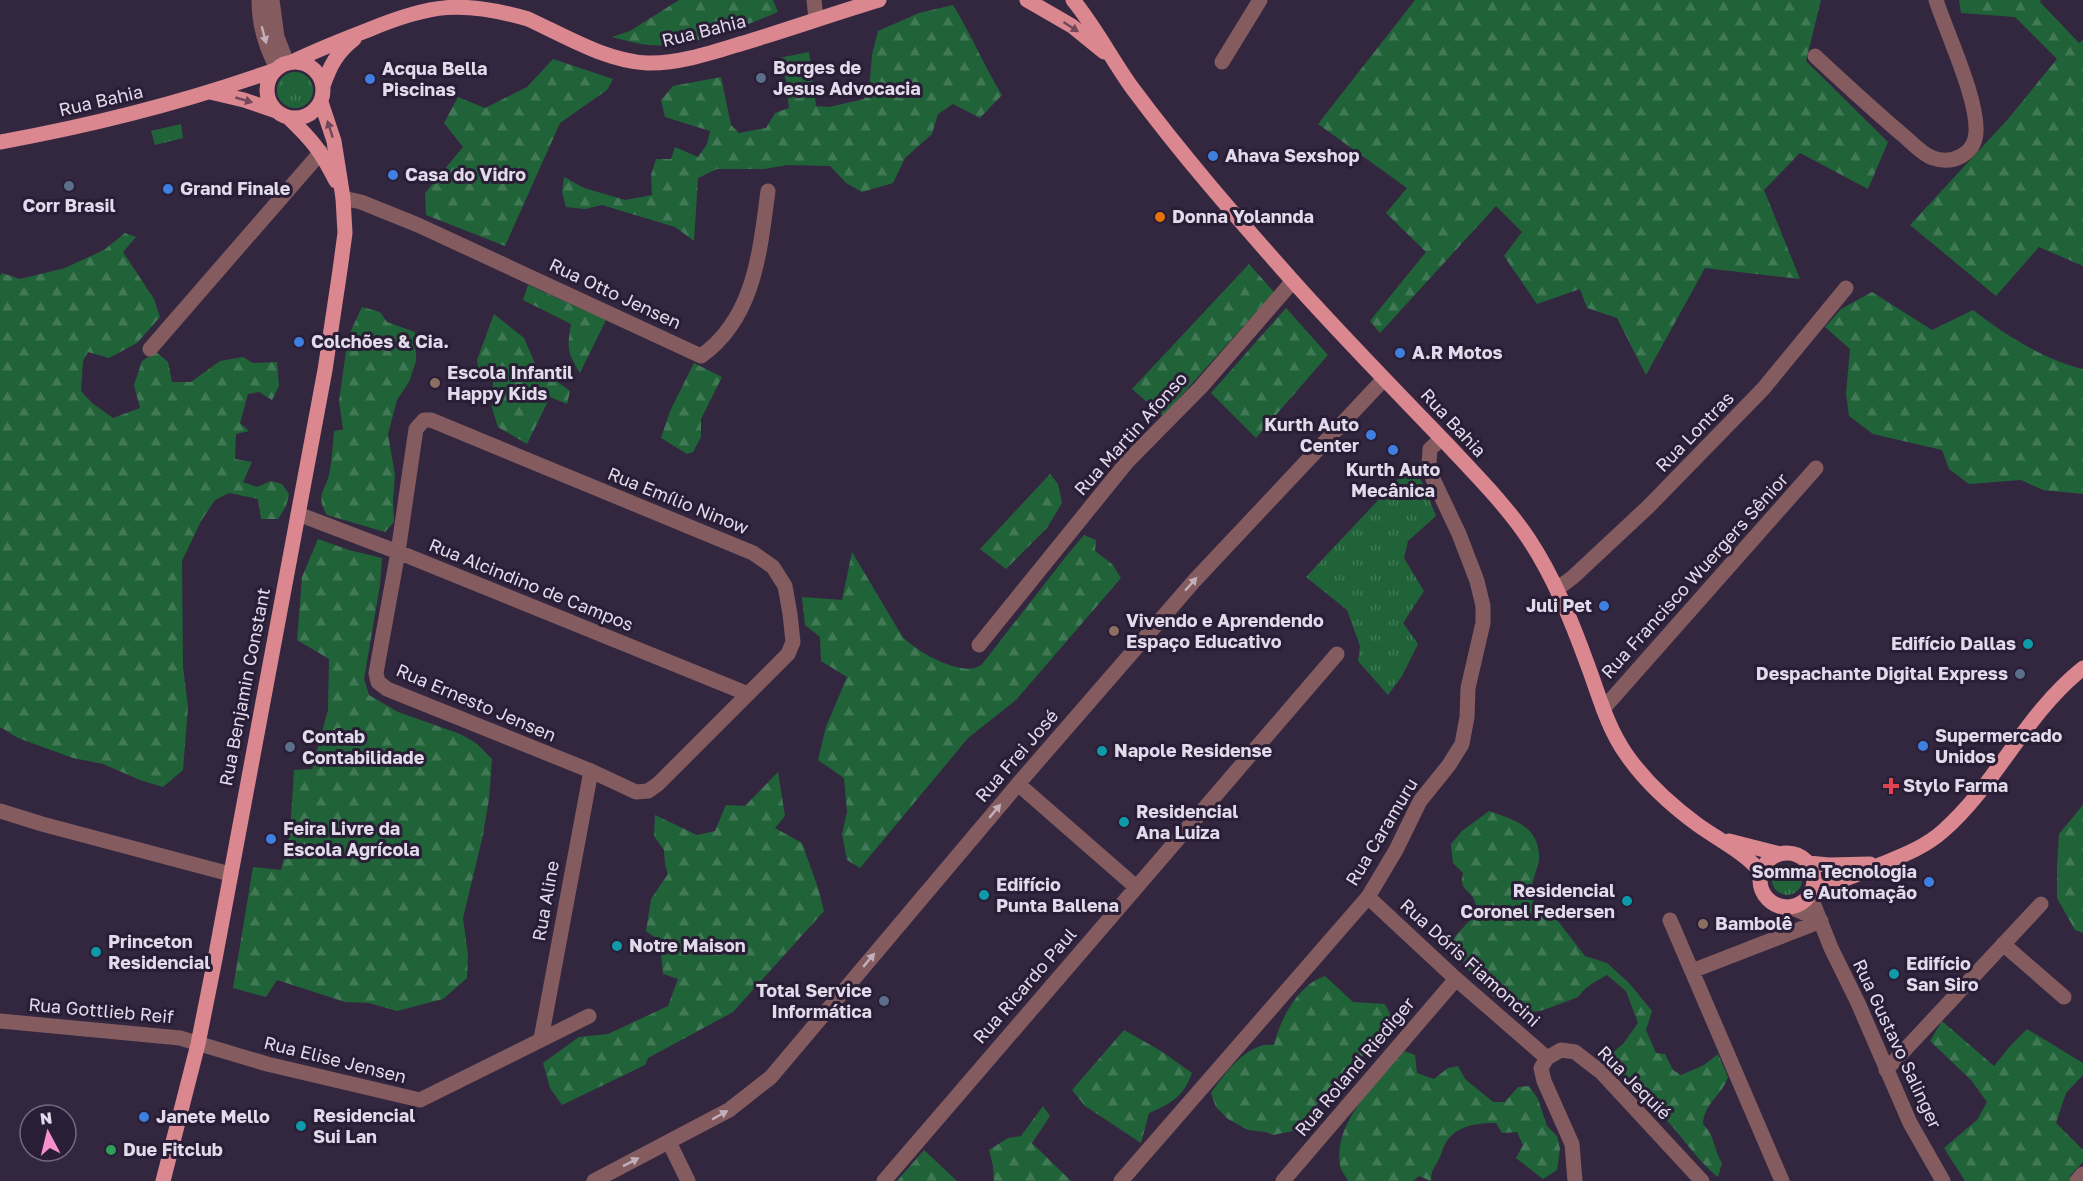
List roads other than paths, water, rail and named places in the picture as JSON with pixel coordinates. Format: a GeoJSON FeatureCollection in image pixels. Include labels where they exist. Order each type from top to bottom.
{"type":"FeatureCollection","features":[{"type":"Feature","properties":{"kind":"main road","name":"Rua Bahia"},"geometry":{"type":"LineString","coordinates":[[0,142],[143,111],[210,92],[283,65],[434,2],[486,4],[509,10],[605,53],[649,63],[707,54],[879,0]]}},
{"type":"Feature","properties":{"kind":"main road","name":"Rua Bahia"},"geometry":{"type":"LineString","coordinates":[[1027,0],[1072,27],[1112,58]]}},
{"type":"Feature","properties":{"kind":"main road","name":"Rua Bahia"},"geometry":{"type":"LineString","coordinates":[[1073,0],[1092,23],[1112,58],[1196,168],[1293,281],[1490,491],[1521,529],[1557,589],[1603,709],[1626,754],[1680,811],[1720,838],[1761,872]]}},
{"type":"Feature","properties":{"kind":"main road","name":"Rua Bahia"},"geometry":{"type":"LineString","coordinates":[[323,86],[337,54],[369,29]]}},
{"type":"Feature","properties":{"kind":"main road"},"geometry":{"type":"LineString","coordinates":[[301,62],[316,70],[323,86],[321,102],[311,114],[297,118],[282,115],[271,105],[266,91],[270,76],[283,65],[301,62]]}},
{"type":"Feature","properties":{"kind":"main road","name":"Rua Bahia"},"geometry":{"type":"LineString","coordinates":[[210,92],[244,100],[282,115]]}},
{"type":"Feature","properties":{"kind":"main road","name":"Rua Benjamin Constant"},"geometry":{"type":"LineString","coordinates":[[164,1181],[198,1044],[325,370],[340,270],[345,233],[344,198],[334,141],[321,102]]}},
{"type":"Feature","properties":{"kind":"main road","name":"Rua Benjamin Constant"},"geometry":{"type":"LineString","coordinates":[[282,115],[321,152],[344,198]]}},
{"type":"Feature","properties":{"kind":"main road"},"geometry":{"type":"LineString","coordinates":[[1811,892],[1814,875],[1808,863],[1796,854],[1780,854],[1768,861],[1761,872],[1760,884],[1764,895],[1772,903],[1787,907],[1798,905],[1811,892],[1855,876],[1929,843],[1978,793],[2039,710],[2056,691],[2083,668]]}},
{"type":"Feature","properties":{"kind":"main road","name":"Rua Bahia"},"geometry":{"type":"LineString","coordinates":[[1720,838],[1780,854]]}},
{"type":"Feature","properties":{"kind":"main road"},"geometry":{"type":"LineString","coordinates":[[1808,863],[1854,866],[1885,863]]}},
{"type":"Feature","properties":{"kind":"street"},"geometry":{"type":"LineString","coordinates":[[259,0],[259,16],[264,39],[283,65]]}},
{"type":"Feature","properties":{"kind":"street"},"geometry":{"type":"LineString","coordinates":[[272,0],[283,65]]}},
{"type":"Feature","properties":{"kind":"street"},"geometry":{"type":"LineString","coordinates":[[814,0],[816,19]]}},
{"type":"Feature","properties":{"kind":"street"},"geometry":{"type":"LineString","coordinates":[[1222,62],[1260,0]]}},
{"type":"Feature","properties":{"kind":"street"},"geometry":{"type":"LineString","coordinates":[[1815,56],[1864,102],[1931,158],[1950,161],[1965,155],[1973,145],[1976,131],[1972,107],[1936,0]]}},
{"type":"Feature","properties":{"kind":"street"},"geometry":{"type":"LineString","coordinates":[[150,349],[321,152]]}},
{"type":"Feature","properties":{"kind":"street","name":"Rua Otto Jensen"},"geometry":{"type":"LineString","coordinates":[[344,198],[361,202],[418,225],[701,356],[714,347],[735,321],[745,302],[760,251],[768,191]]}},
{"type":"Feature","properties":{"kind":"street","name":"Rua Martin Afonso"},"geometry":{"type":"LineString","coordinates":[[979,645],[1127,462],[1201,387],[1293,281]]}},
{"type":"Feature","properties":{"kind":"street","name":"Rua Lontras"},"geometry":{"type":"LineString","coordinates":[[1557,589],[1573,577],[1649,506],[1762,389],[1846,288]]}},
{"type":"Feature","properties":{"kind":"street","name":"Rua Frei José"},"geometry":{"type":"LineString","coordinates":[[594,1181],[729,1110],[771,1077],[1018,784],[1195,580],[1384,379]]}},
{"type":"Feature","properties":{"kind":"street","name":"Rua Emílio Ninow"},"geometry":{"type":"LineString","coordinates":[[398,552],[416,429],[424,420],[431,420],[753,553],[773,567],[785,586],[790,614],[793,642],[788,654],[658,784],[648,791]]}},
{"type":"Feature","properties":{"kind":"street","name":"Rua Caramuru"},"geometry":{"type":"LineString","coordinates":[[1121,1181],[1368,897],[1396,850],[1420,801],[1449,765],[1462,744],[1467,717],[1468,688],[1483,623],[1483,606],[1477,581],[1459,534],[1433,479],[1429,464],[1431,449],[1441,439]]}},
{"type":"Feature","properties":{"kind":"street","name":"Rua Francisco Wuergers Sênior"},"geometry":{"type":"LineString","coordinates":[[1603,709],[1816,468]]}},
{"type":"Feature","properties":{"kind":"street","name":"Rua Alcindino de Campos"},"geometry":{"type":"LineString","coordinates":[[298,514],[398,552],[748,694]]}},
{"type":"Feature","properties":{"kind":"street","name":"Rua Ernesto Jensen"},"geometry":{"type":"LineString","coordinates":[[398,552],[376,673],[378,682],[387,689],[591,771],[636,792],[648,791]]}},
{"type":"Feature","properties":{"kind":"street","name":"Rua Ricardo Paul"},"geometry":{"type":"LineString","coordinates":[[884,1181],[1337,654]]}},
{"type":"Feature","properties":{"kind":"street","name":"Rua Aline"},"geometry":{"type":"LineString","coordinates":[[541,1039],[591,771]]}},
{"type":"Feature","properties":{"kind":"street"},"geometry":{"type":"LineString","coordinates":[[1018,784],[1136,887]]}},
{"type":"Feature","properties":{"kind":"street"},"geometry":{"type":"LineString","coordinates":[[0,811],[230,874]]}},
{"type":"Feature","properties":{"kind":"street","name":"Rua Gustavo Salinger"},"geometry":{"type":"LineString","coordinates":[[1811,892],[1821,921],[1886,1071],[1910,1123],[1943,1181]]}},
{"type":"Feature","properties":{"kind":"street","name":"Rua Dóris Fiamoncini"},"geometry":{"type":"LineString","coordinates":[[1368,897],[1456,979],[1547,1058]]}},
{"type":"Feature","properties":{"kind":"street"},"geometry":{"type":"LineString","coordinates":[[1886,1071],[2041,904]]}},
{"type":"Feature","properties":{"kind":"street"},"geometry":{"type":"LineString","coordinates":[[1780,937],[1787,907],[1821,921]]}},
{"type":"Feature","properties":{"kind":"street"},"geometry":{"type":"LineString","coordinates":[[1670,920],[1782,1181]]}},
{"type":"Feature","properties":{"kind":"street"},"geometry":{"type":"LineString","coordinates":[[1692,971],[1821,921]]}},
{"type":"Feature","properties":{"kind":"street"},"geometry":{"type":"LineString","coordinates":[[2003,944],[2064,997]]}},
{"type":"Feature","properties":{"kind":"street","name":"Rua Roland Riediger"},"geometry":{"type":"LineString","coordinates":[[1283,1181],[1456,979]]}},
{"type":"Feature","properties":{"kind":"street","name":"Rua Elise Jensen"},"geometry":{"type":"LineString","coordinates":[[198,1044],[267,1064],[420,1100],[589,1016]]}},
{"type":"Feature","properties":{"kind":"street","name":"Rua Gottlieb Reif"},"geometry":{"type":"LineString","coordinates":[[0,1021],[180,1038],[198,1044]]}},
{"type":"Feature","properties":{"kind":"street","name":"Rua Jequié"},"geometry":{"type":"LineString","coordinates":[[1547,1058],[1561,1050],[1575,1052],[1601,1072],[1702,1181]]}},
{"type":"Feature","properties":{"kind":"street"},"geometry":{"type":"LineString","coordinates":[[1547,1058],[1541,1068],[1558,1117],[1572,1144],[1575,1181]]}},
{"type":"Feature","properties":{"kind":"street"},"geometry":{"type":"LineString","coordinates":[[669,1142],[688,1181]]}},
{"type":"Feature","properties":{"kind":"street"},"geometry":{"type":"LineString","coordinates":[[2077,1181],[2083,1174]]}},
{"type":"Feature","properties":{"kind":"place","name":"Borges de Jesus Advocacia"},"geometry":{"type":"Point","coordinates":[761,78]}},
{"type":"Feature","properties":{"kind":"place","name":"Acqua Bella Piscinas"},"geometry":{"type":"Point","coordinates":[370,79]}},
{"type":"Feature","properties":{"kind":"place","name":"Ahava Sexshop"},"geometry":{"type":"Point","coordinates":[1213,156]}},
{"type":"Feature","properties":{"kind":"place","name":"Casa do Vidro"},"geometry":{"type":"Point","coordinates":[393,175]}},
{"type":"Feature","properties":{"kind":"place","name":"Corr Brasil"},"geometry":{"type":"Point","coordinates":[69,186]}},
{"type":"Feature","properties":{"kind":"place","name":"Grand Finale"},"geometry":{"type":"Point","coordinates":[168,189]}},
{"type":"Feature","properties":{"kind":"place","name":"Donna Yolannda"},"geometry":{"type":"Point","coordinates":[1160,217]}},
{"type":"Feature","properties":{"kind":"place","name":"Colchões & Cia."},"geometry":{"type":"Point","coordinates":[299,342]}},
{"type":"Feature","properties":{"kind":"place","name":"A.R Motos"},"geometry":{"type":"Point","coordinates":[1400,353]}},
{"type":"Feature","properties":{"kind":"place","name":"Escola Infantil Happy Kids"},"geometry":{"type":"Point","coordinates":[435,383]}},
{"type":"Feature","properties":{"kind":"place","name":"Kurth Auto Center"},"geometry":{"type":"Point","coordinates":[1371,435]}},
{"type":"Feature","properties":{"kind":"place","name":"Kurth Auto Mecânica"},"geometry":{"type":"Point","coordinates":[1393,450]}},
{"type":"Feature","properties":{"kind":"place","name":"Juli Pet"},"geometry":{"type":"Point","coordinates":[1604,606]}},
{"type":"Feature","properties":{"kind":"place","name":"Vivendo e Aprendendo Espaço Educativo"},"geometry":{"type":"Point","coordinates":[1114,631]}},
{"type":"Feature","properties":{"kind":"place","name":"Edifício Dallas"},"geometry":{"type":"Point","coordinates":[2028,644]}},
{"type":"Feature","properties":{"kind":"place","name":"Despachante Digital Express"},"geometry":{"type":"Point","coordinates":[2020,674]}},
{"type":"Feature","properties":{"kind":"place","name":"Supermercado Unidos"},"geometry":{"type":"Point","coordinates":[1923,746]}},
{"type":"Feature","properties":{"kind":"place","name":"Contab Contabilidade"},"geometry":{"type":"Point","coordinates":[290,747]}},
{"type":"Feature","properties":{"kind":"place","name":"Napole Residense"},"geometry":{"type":"Point","coordinates":[1102,751]}},
{"type":"Feature","properties":{"kind":"place","name":"Stylo Farma"},"geometry":{"type":"Point","coordinates":[1891,786]}},
{"type":"Feature","properties":{"kind":"place","name":"Residencial Ana Luiza"},"geometry":{"type":"Point","coordinates":[1124,822]}},
{"type":"Feature","properties":{"kind":"place","name":"Feira Livre da Escola Agrícola"},"geometry":{"type":"Point","coordinates":[271,839]}},
{"type":"Feature","properties":{"kind":"place","name":"Somma Tecnologia e Automação"},"geometry":{"type":"Point","coordinates":[1929,882]}},
{"type":"Feature","properties":{"kind":"place","name":"Edifício Punta Ballena"},"geometry":{"type":"Point","coordinates":[984,895]}},
{"type":"Feature","properties":{"kind":"place","name":"Residencial Coronel Federsen"},"geometry":{"type":"Point","coordinates":[1627,901]}},
{"type":"Feature","properties":{"kind":"place","name":"Bambolê"},"geometry":{"type":"Point","coordinates":[1703,924]}},
{"type":"Feature","properties":{"kind":"place","name":"Notre Maison"},"geometry":{"type":"Point","coordinates":[617,946]}},
{"type":"Feature","properties":{"kind":"place","name":"Princeton Residencial"},"geometry":{"type":"Point","coordinates":[96,952]}},
{"type":"Feature","properties":{"kind":"place","name":"Edifício San Siro"},"geometry":{"type":"Point","coordinates":[1894,974]}},
{"type":"Feature","properties":{"kind":"place","name":"Total Service Informática"},"geometry":{"type":"Point","coordinates":[884,1001]}},
{"type":"Feature","properties":{"kind":"place","name":"Janete Mello"},"geometry":{"type":"Point","coordinates":[144,1117]}},
{"type":"Feature","properties":{"kind":"place","name":"Residencial Sui Lan"},"geometry":{"type":"Point","coordinates":[301,1126]}},
{"type":"Feature","properties":{"kind":"place","name":"Due Fitclub"},"geometry":{"type":"Point","coordinates":[111,1150]}}]}
